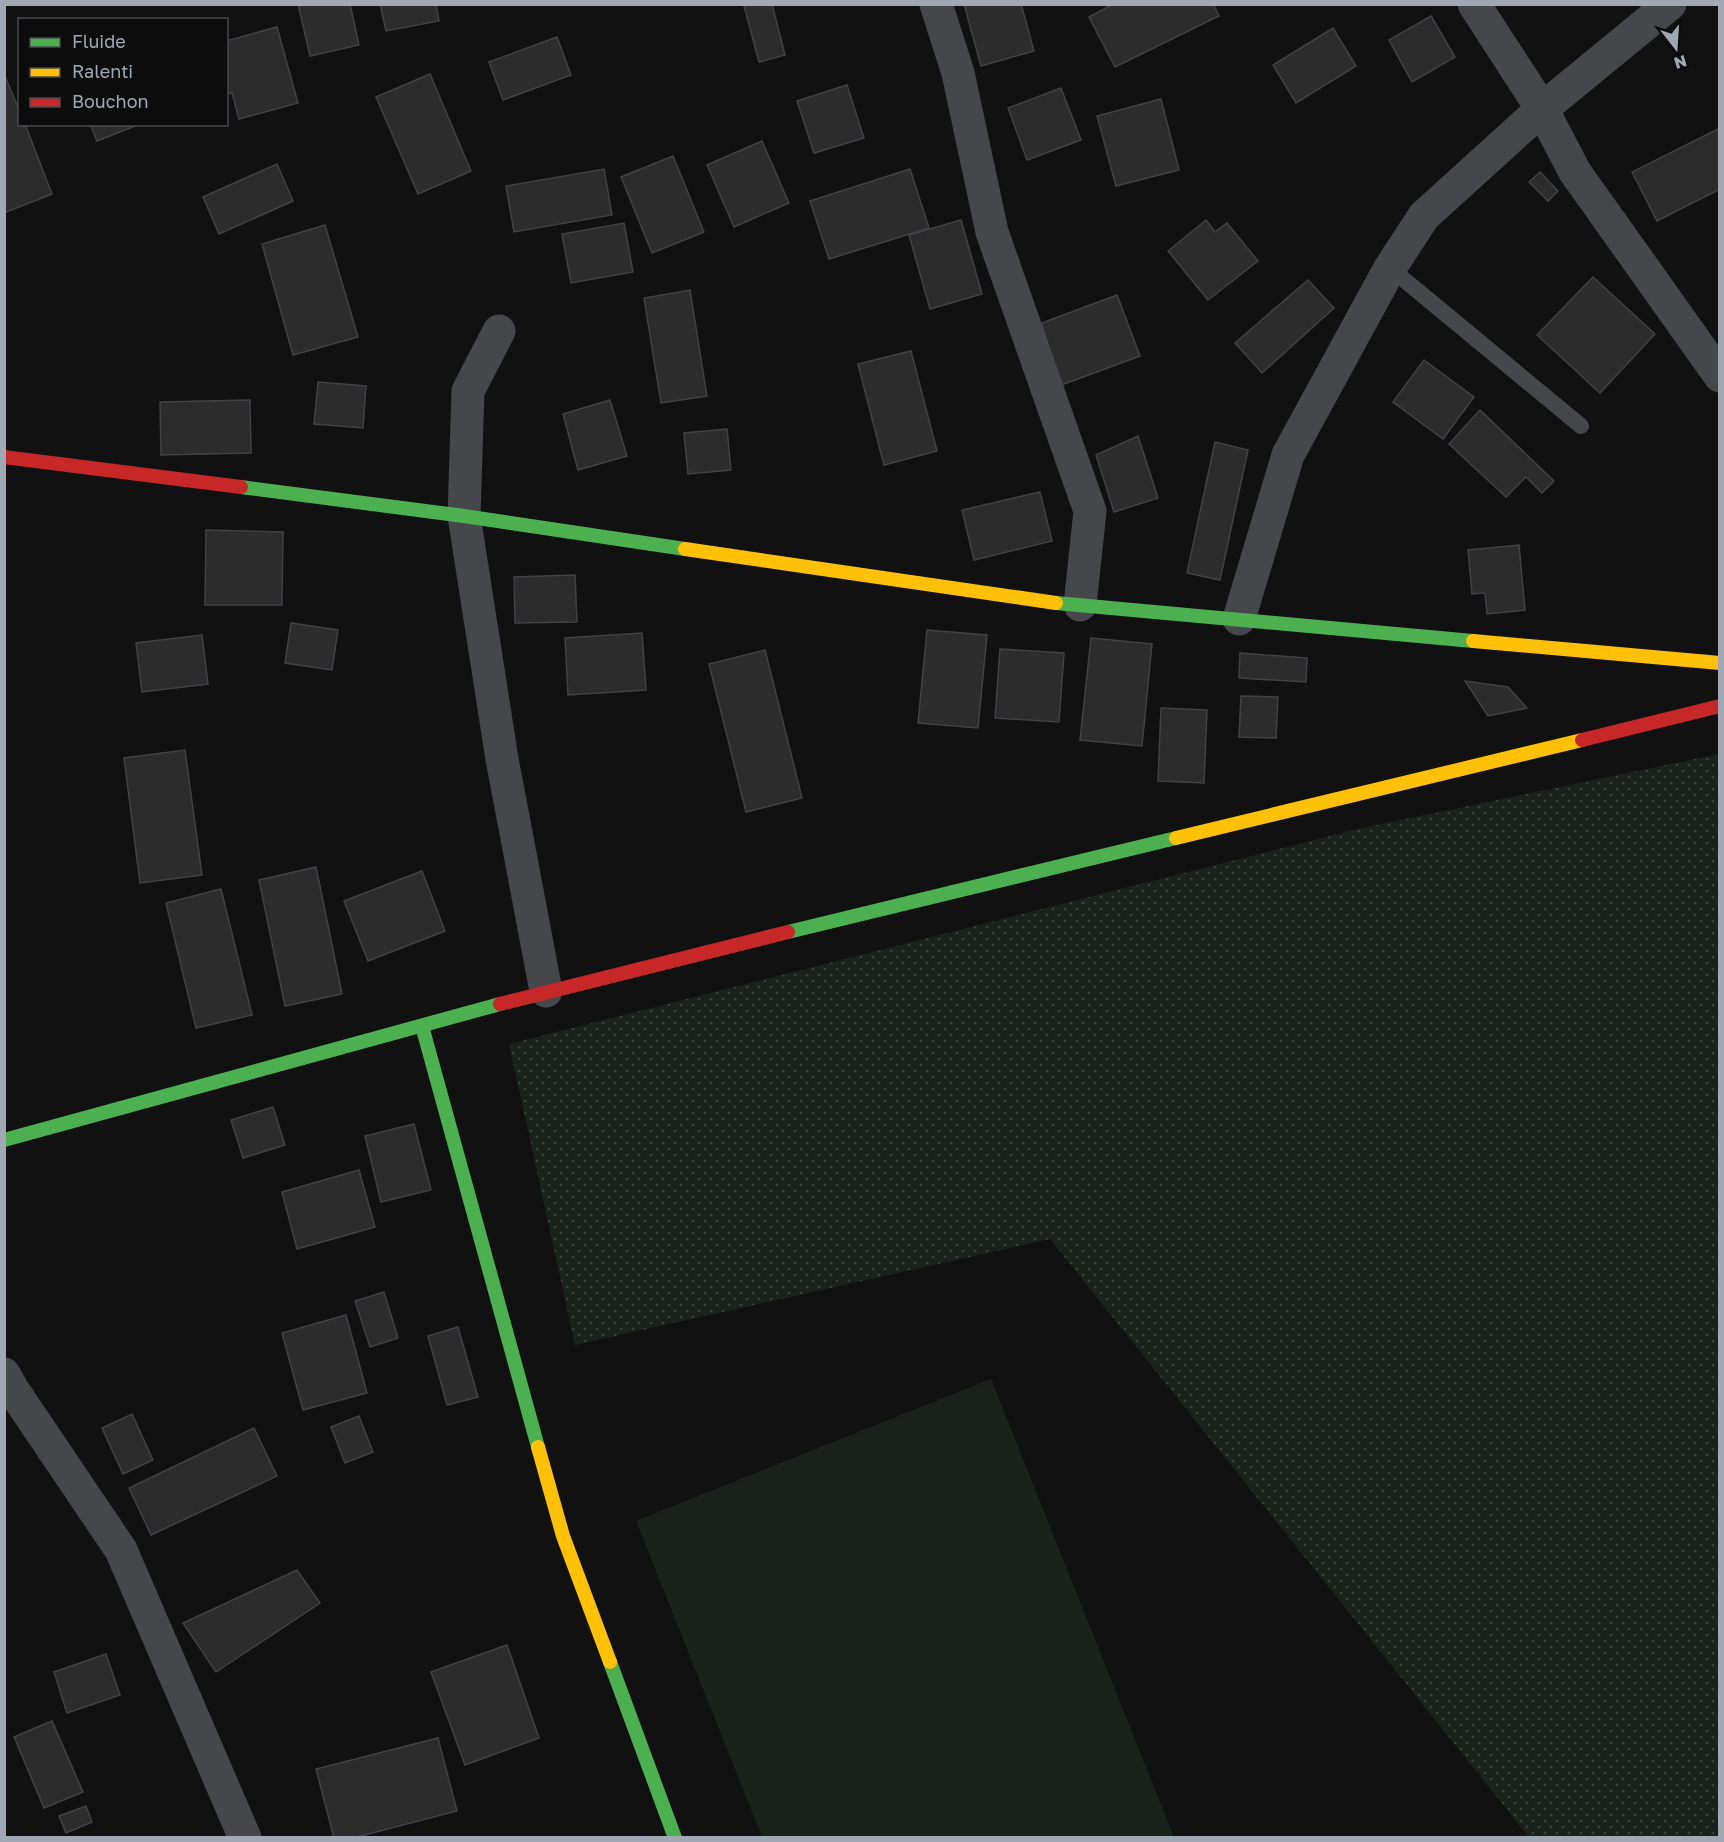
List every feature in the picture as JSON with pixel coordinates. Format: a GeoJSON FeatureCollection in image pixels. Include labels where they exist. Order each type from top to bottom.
{"type":"FeatureCollection","features":[{"type":"Feature","properties":{"kind":"street"},"geometry":{"type":"LineString","coordinates":[[936,4],[958,73],[993,232],[1090,511],[1080,605]]}},
{"type":"Feature","properties":{"kind":"street"},"geometry":{"type":"LineString","coordinates":[[1474,4],[1542,109],[1575,172],[1719,376]]}},
{"type":"Feature","properties":{"kind":"street"},"geometry":{"type":"LineString","coordinates":[[1239,619],[1288,455],[1390,268],[1424,216],[1542,109],[1670,4]]}},
{"type":"Feature","properties":{"kind":"street"},"geometry":{"type":"LineString","coordinates":[[499,331],[468,391],[464,516],[502,759],[546,991]]}},
{"type":"Feature","properties":{"kind":"street"},"geometry":{"type":"LineString","coordinates":[[4,457],[464,516],[1044,602],[1719,663]]}},
{"type":"Feature","properties":{"kind":"street"},"geometry":{"type":"LineString","coordinates":[[4,1140],[546,991],[1719,706]]}},
{"type":"Feature","properties":{"kind":"street"},"geometry":{"type":"LineString","coordinates":[[422,1026],[563,1536],[675,1838]]}},
{"type":"Feature","properties":{"kind":"street"},"geometry":{"type":"LineString","coordinates":[[4,1374],[121,1551],[245,1838]]}},
{"type":"Feature","properties":{"kind":"lane"},"geometry":{"type":"LineString","coordinates":[[1390,268],[1581,426]]}},
{"type":"Feature","properties":{"kind":"shaded area"},"geometry":{"type":"Polygon","coordinates":[[[1719,754],[1719,1837],[1529,1837],[1050,1239],[575,1345],[509,1044],[1362,828],[1719,754]]]}},
{"type":"Feature","properties":{"kind":"shaded area"},"geometry":{"type":"Polygon","coordinates":[[[991,1379],[1174,1837],[762,1837],[636,1521],[991,1379]]]}},
{"type":"Feature","properties":{"kind":"building"},"geometry":{"type":"Polygon","coordinates":[[[298,4],[350,4],[359,45],[310,56],[298,4]]]}},
{"type":"Feature","properties":{"kind":"building"},"geometry":{"type":"Polygon","coordinates":[[[380,4],[436,4],[439,21],[386,31],[380,4]]]}},
{"type":"Feature","properties":{"kind":"building"},"geometry":{"type":"Polygon","coordinates":[[[772,4],[785,55],[759,62],[744,6],[772,4]]]}},
{"type":"Feature","properties":{"kind":"building"},"geometry":{"type":"Polygon","coordinates":[[[964,4],[1021,4],[1034,51],[981,66],[964,4]]]}},
{"type":"Feature","properties":{"kind":"building"},"geometry":{"type":"Polygon","coordinates":[[[1113,4],[1213,4],[1219,16],[1115,67],[1089,17],[1113,4]]]}},
{"type":"Feature","properties":{"kind":"building"},"geometry":{"type":"Polygon","coordinates":[[[1431,16],[1455,57],[1412,82],[1389,40],[1431,16]]]}},
{"type":"Feature","properties":{"kind":"building"},"geometry":{"type":"Polygon","coordinates":[[[277,27],[298,103],[239,119],[232,93],[228,94],[228,40],[277,27]]]}},
{"type":"Feature","properties":{"kind":"building"},"geometry":{"type":"Polygon","coordinates":[[[1333,28],[1356,66],[1296,103],[1273,65],[1333,28]]]}},
{"type":"Feature","properties":{"kind":"building"},"geometry":{"type":"Polygon","coordinates":[[[557,37],[571,75],[503,100],[489,62],[557,37]]]}},
{"type":"Feature","properties":{"kind":"building"},"geometry":{"type":"Polygon","coordinates":[[[4,74],[18,107],[18,126],[26,126],[52,194],[4,213],[4,74]]]}},
{"type":"Feature","properties":{"kind":"building"},"geometry":{"type":"Polygon","coordinates":[[[430,74],[471,171],[418,194],[376,97],[430,74]]]}},
{"type":"Feature","properties":{"kind":"building"},"geometry":{"type":"Polygon","coordinates":[[[847,85],[864,138],[814,153],[797,101],[847,85]]]}},
{"type":"Feature","properties":{"kind":"building"},"geometry":{"type":"Polygon","coordinates":[[[1061,88],[1081,140],[1027,160],[1008,108],[1061,88]]]}},
{"type":"Feature","properties":{"kind":"building"},"geometry":{"type":"Polygon","coordinates":[[[1161,99],[1179,170],[1116,186],[1097,116],[1161,99]]]}},
{"type":"Feature","properties":{"kind":"building"},"geometry":{"type":"Polygon","coordinates":[[[91,126],[135,126],[97,141],[91,126]]]}},
{"type":"Feature","properties":{"kind":"building"},"geometry":{"type":"Polygon","coordinates":[[[1720,128],[1720,189],[1657,221],[1632,172],[1720,128]]]}},
{"type":"Feature","properties":{"kind":"building"},"geometry":{"type":"Polygon","coordinates":[[[762,141],[789,203],[734,227],[707,165],[762,141]]]}},
{"type":"Feature","properties":{"kind":"building"},"geometry":{"type":"Polygon","coordinates":[[[673,156],[704,232],[652,253],[621,177],[673,156]]]}},
{"type":"Feature","properties":{"kind":"building"},"geometry":{"type":"Polygon","coordinates":[[[277,164],[293,201],[219,234],[203,197],[277,164]]]}},
{"type":"Feature","properties":{"kind":"building"},"geometry":{"type":"Polygon","coordinates":[[[604,169],[612,215],[514,232],[506,186],[604,169]]]}},
{"type":"Feature","properties":{"kind":"building"},"geometry":{"type":"Polygon","coordinates":[[[910,169],[929,228],[829,259],[810,201],[910,169]]]}},
{"type":"Feature","properties":{"kind":"building"},"geometry":{"type":"Polygon","coordinates":[[[1540,172],[1558,191],[1548,201],[1529,182],[1540,172]]]}},
{"type":"Feature","properties":{"kind":"building"},"geometry":{"type":"Polygon","coordinates":[[[961,220],[982,294],[930,309],[909,235],[961,220]]]}},
{"type":"Feature","properties":{"kind":"building"},"geometry":{"type":"Polygon","coordinates":[[[1206,220],[1215,232],[1227,223],[1258,261],[1208,300],[1168,251],[1206,220]]]}},
{"type":"Feature","properties":{"kind":"building"},"geometry":{"type":"Polygon","coordinates":[[[624,223],[633,272],[571,283],[562,234],[624,223]]]}},
{"type":"Feature","properties":{"kind":"building"},"geometry":{"type":"Polygon","coordinates":[[[325,225],[358,337],[293,355],[262,244],[325,225]]]}},
{"type":"Feature","properties":{"kind":"building"},"geometry":{"type":"Polygon","coordinates":[[[1593,277],[1655,334],[1600,393],[1537,335],[1593,277]]]}},
{"type":"Feature","properties":{"kind":"building"},"geometry":{"type":"Polygon","coordinates":[[[1308,280],[1334,308],[1262,373],[1235,343],[1308,280]]]}},
{"type":"Feature","properties":{"kind":"building"},"geometry":{"type":"Polygon","coordinates":[[[690,290],[707,396],[661,403],[644,298],[690,290]]]}},
{"type":"Feature","properties":{"kind":"building"},"geometry":{"type":"Polygon","coordinates":[[[1117,295],[1140,356],[1056,387],[1042,323],[1117,295]]]}},
{"type":"Feature","properties":{"kind":"building"},"geometry":{"type":"Polygon","coordinates":[[[911,351],[937,451],[884,465],[858,364],[911,351]]]}},
{"type":"Feature","properties":{"kind":"building"},"geometry":{"type":"Polygon","coordinates":[[[1424,360],[1474,397],[1443,439],[1393,402],[1424,360]]]}},
{"type":"Feature","properties":{"kind":"building"},"geometry":{"type":"Polygon","coordinates":[[[318,382],[366,386],[363,428],[314,424],[318,382]]]}},
{"type":"Feature","properties":{"kind":"building"},"geometry":{"type":"Polygon","coordinates":[[[250,400],[251,453],[161,455],[160,402],[250,400]]]}},
{"type":"Feature","properties":{"kind":"building"},"geometry":{"type":"Polygon","coordinates":[[[610,400],[627,456],[578,470],[563,414],[610,400]]]}},
{"type":"Feature","properties":{"kind":"building"},"geometry":{"type":"Polygon","coordinates":[[[1480,410],[1554,481],[1542,493],[1526,477],[1506,497],[1449,444],[1480,410]]]}},
{"type":"Feature","properties":{"kind":"building"},"geometry":{"type":"Polygon","coordinates":[[[727,429],[731,470],[688,474],[684,433],[727,429]]]}},
{"type":"Feature","properties":{"kind":"building"},"geometry":{"type":"Polygon","coordinates":[[[1138,436],[1158,498],[1114,512],[1096,455],[1138,436]]]}},
{"type":"Feature","properties":{"kind":"building"},"geometry":{"type":"Polygon","coordinates":[[[1215,442],[1248,450],[1220,580],[1187,573],[1215,442]]]}},
{"type":"Feature","properties":{"kind":"building"},"geometry":{"type":"Polygon","coordinates":[[[1040,492],[1052,541],[974,560],[962,510],[1040,492]]]}},
{"type":"Feature","properties":{"kind":"building"},"geometry":{"type":"Polygon","coordinates":[[[206,530],[283,532],[282,605],[205,605],[206,530]]]}},
{"type":"Feature","properties":{"kind":"building"},"geometry":{"type":"Polygon","coordinates":[[[1519,545],[1525,610],[1487,614],[1485,593],[1472,594],[1468,550],[1519,545]]]}},
{"type":"Feature","properties":{"kind":"building"},"geometry":{"type":"Polygon","coordinates":[[[575,575],[577,622],[515,623],[514,577],[575,575]]]}},
{"type":"Feature","properties":{"kind":"building"},"geometry":{"type":"Polygon","coordinates":[[[291,623],[338,630],[332,670],[285,663],[291,623]]]}},
{"type":"Feature","properties":{"kind":"building"},"geometry":{"type":"Polygon","coordinates":[[[927,630],[987,635],[978,728],[918,723],[927,630]]]}},
{"type":"Feature","properties":{"kind":"building"},"geometry":{"type":"Polygon","coordinates":[[[642,633],[646,690],[568,695],[565,638],[642,633]]]}},
{"type":"Feature","properties":{"kind":"building"},"geometry":{"type":"Polygon","coordinates":[[[202,635],[208,684],[142,692],[136,643],[202,635]]]}},
{"type":"Feature","properties":{"kind":"building"},"geometry":{"type":"Polygon","coordinates":[[[1091,638],[1152,644],[1142,746],[1080,740],[1091,638]]]}},
{"type":"Feature","properties":{"kind":"building"},"geometry":{"type":"Polygon","coordinates":[[[1000,649],[1064,653],[1059,722],[995,718],[1000,649]]]}},
{"type":"Feature","properties":{"kind":"building"},"geometry":{"type":"Polygon","coordinates":[[[765,650],[802,798],[746,812],[709,664],[765,650]]]}},
{"type":"Feature","properties":{"kind":"building"},"geometry":{"type":"Polygon","coordinates":[[[1240,653],[1307,658],[1306,682],[1239,678],[1240,653]]]}},
{"type":"Feature","properties":{"kind":"building"},"geometry":{"type":"Polygon","coordinates":[[[1465,681],[1508,687],[1527,708],[1488,716],[1465,681]]]}},
{"type":"Feature","properties":{"kind":"building"},"geometry":{"type":"Polygon","coordinates":[[[1241,696],[1278,697],[1276,738],[1239,737],[1241,696]]]}},
{"type":"Feature","properties":{"kind":"building"},"geometry":{"type":"Polygon","coordinates":[[[1161,708],[1207,710],[1204,783],[1158,781],[1161,708]]]}},
{"type":"Feature","properties":{"kind":"building"},"geometry":{"type":"Polygon","coordinates":[[[185,750],[202,875],[140,883],[124,758],[185,750]]]}},
{"type":"Feature","properties":{"kind":"building"},"geometry":{"type":"Polygon","coordinates":[[[316,867],[342,994],[285,1006],[259,880],[316,867]]]}},
{"type":"Feature","properties":{"kind":"building"},"geometry":{"type":"Polygon","coordinates":[[[422,871],[445,931],[368,961],[344,901],[422,871]]]}},
{"type":"Feature","properties":{"kind":"building"},"geometry":{"type":"Polygon","coordinates":[[[221,889],[252,1015],[196,1028],[166,903],[221,889]]]}},
{"type":"Feature","properties":{"kind":"building"},"geometry":{"type":"Polygon","coordinates":[[[273,1107],[285,1145],[243,1158],[231,1120],[273,1107]]]}},
{"type":"Feature","properties":{"kind":"building"},"geometry":{"type":"Polygon","coordinates":[[[414,1124],[431,1190],[381,1202],[365,1136],[414,1124]]]}},
{"type":"Feature","properties":{"kind":"building"},"geometry":{"type":"Polygon","coordinates":[[[359,1170],[375,1227],[297,1249],[282,1192],[359,1170]]]}},
{"type":"Feature","properties":{"kind":"building"},"geometry":{"type":"Polygon","coordinates":[[[384,1292],[398,1338],[370,1347],[355,1301],[384,1292]]]}},
{"type":"Feature","properties":{"kind":"building"},"geometry":{"type":"Polygon","coordinates":[[[346,1315],[367,1393],[303,1410],[282,1333],[346,1315]]]}},
{"type":"Feature","properties":{"kind":"building"},"geometry":{"type":"Polygon","coordinates":[[[458,1327],[478,1397],[447,1405],[428,1336],[458,1327]]]}},
{"type":"Feature","properties":{"kind":"building"},"geometry":{"type":"Polygon","coordinates":[[[132,1414],[153,1460],[123,1474],[102,1428],[132,1414]]]}},
{"type":"Feature","properties":{"kind":"building"},"geometry":{"type":"Polygon","coordinates":[[[359,1416],[373,1452],[345,1463],[331,1427],[359,1416]]]}},
{"type":"Feature","properties":{"kind":"building"},"geometry":{"type":"Polygon","coordinates":[[[254,1428],[277,1476],[151,1535],[129,1488],[254,1428]]]}},
{"type":"Feature","properties":{"kind":"building"},"geometry":{"type":"Polygon","coordinates":[[[297,1570],[320,1603],[216,1672],[183,1623],[297,1570]]]}},
{"type":"Feature","properties":{"kind":"building"},"geometry":{"type":"Polygon","coordinates":[[[507,1645],[539,1738],[465,1765],[431,1672],[507,1645]]]}},
{"type":"Feature","properties":{"kind":"building"},"geometry":{"type":"Polygon","coordinates":[[[106,1654],[120,1695],[67,1713],[54,1672],[106,1654]]]}},
{"type":"Feature","properties":{"kind":"building"},"geometry":{"type":"Polygon","coordinates":[[[52,1721],[83,1792],[44,1808],[14,1737],[52,1721]]]}},
{"type":"Feature","properties":{"kind":"building"},"geometry":{"type":"Polygon","coordinates":[[[438,1738],[457,1811],[353,1838],[334,1838],[316,1769],[438,1738]]]}},
{"type":"Feature","properties":{"kind":"building"},"geometry":{"type":"Polygon","coordinates":[[[86,1806],[92,1822],[66,1833],[59,1816],[86,1806]]]}},
{"type":"Feature","properties":{"kind":"traffic: fast"},"geometry":{"type":"LineString","coordinates":[[241,487],[464,516],[685,549]]}},
{"type":"Feature","properties":{"kind":"traffic: fast"},"geometry":{"type":"LineString","coordinates":[[1056,603],[1473,641]]}},
{"type":"Feature","properties":{"kind":"traffic: fast"},"geometry":{"type":"LineString","coordinates":[[788,932],[1176,838]]}},
{"type":"Feature","properties":{"kind":"traffic: fast"},"geometry":{"type":"LineString","coordinates":[[4,1140],[500,1004]]}},
{"type":"Feature","properties":{"kind":"traffic: fast"},"geometry":{"type":"LineString","coordinates":[[422,1026],[538,1447]]}},
{"type":"Feature","properties":{"kind":"traffic: fast"},"geometry":{"type":"LineString","coordinates":[[610,1662],[675,1838]]}},
{"type":"Feature","properties":{"kind":"traffic: slow"},"geometry":{"type":"LineString","coordinates":[[685,549],[1056,603]]}},
{"type":"Feature","properties":{"kind":"traffic: slow"},"geometry":{"type":"LineString","coordinates":[[1473,641],[1720,663]]}},
{"type":"Feature","properties":{"kind":"traffic: slow"},"geometry":{"type":"LineString","coordinates":[[1176,838],[1582,740]]}},
{"type":"Feature","properties":{"kind":"traffic: slow"},"geometry":{"type":"LineString","coordinates":[[538,1447],[563,1536],[610,1662]]}},
{"type":"Feature","properties":{"kind":"traffic: jam"},"geometry":{"type":"LineString","coordinates":[[4,457],[241,487]]}},
{"type":"Feature","properties":{"kind":"traffic: jam"},"geometry":{"type":"LineString","coordinates":[[1582,740],[1720,706]]}},
{"type":"Feature","properties":{"kind":"traffic: jam"},"geometry":{"type":"LineString","coordinates":[[500,1004],[788,932]]}}]}
